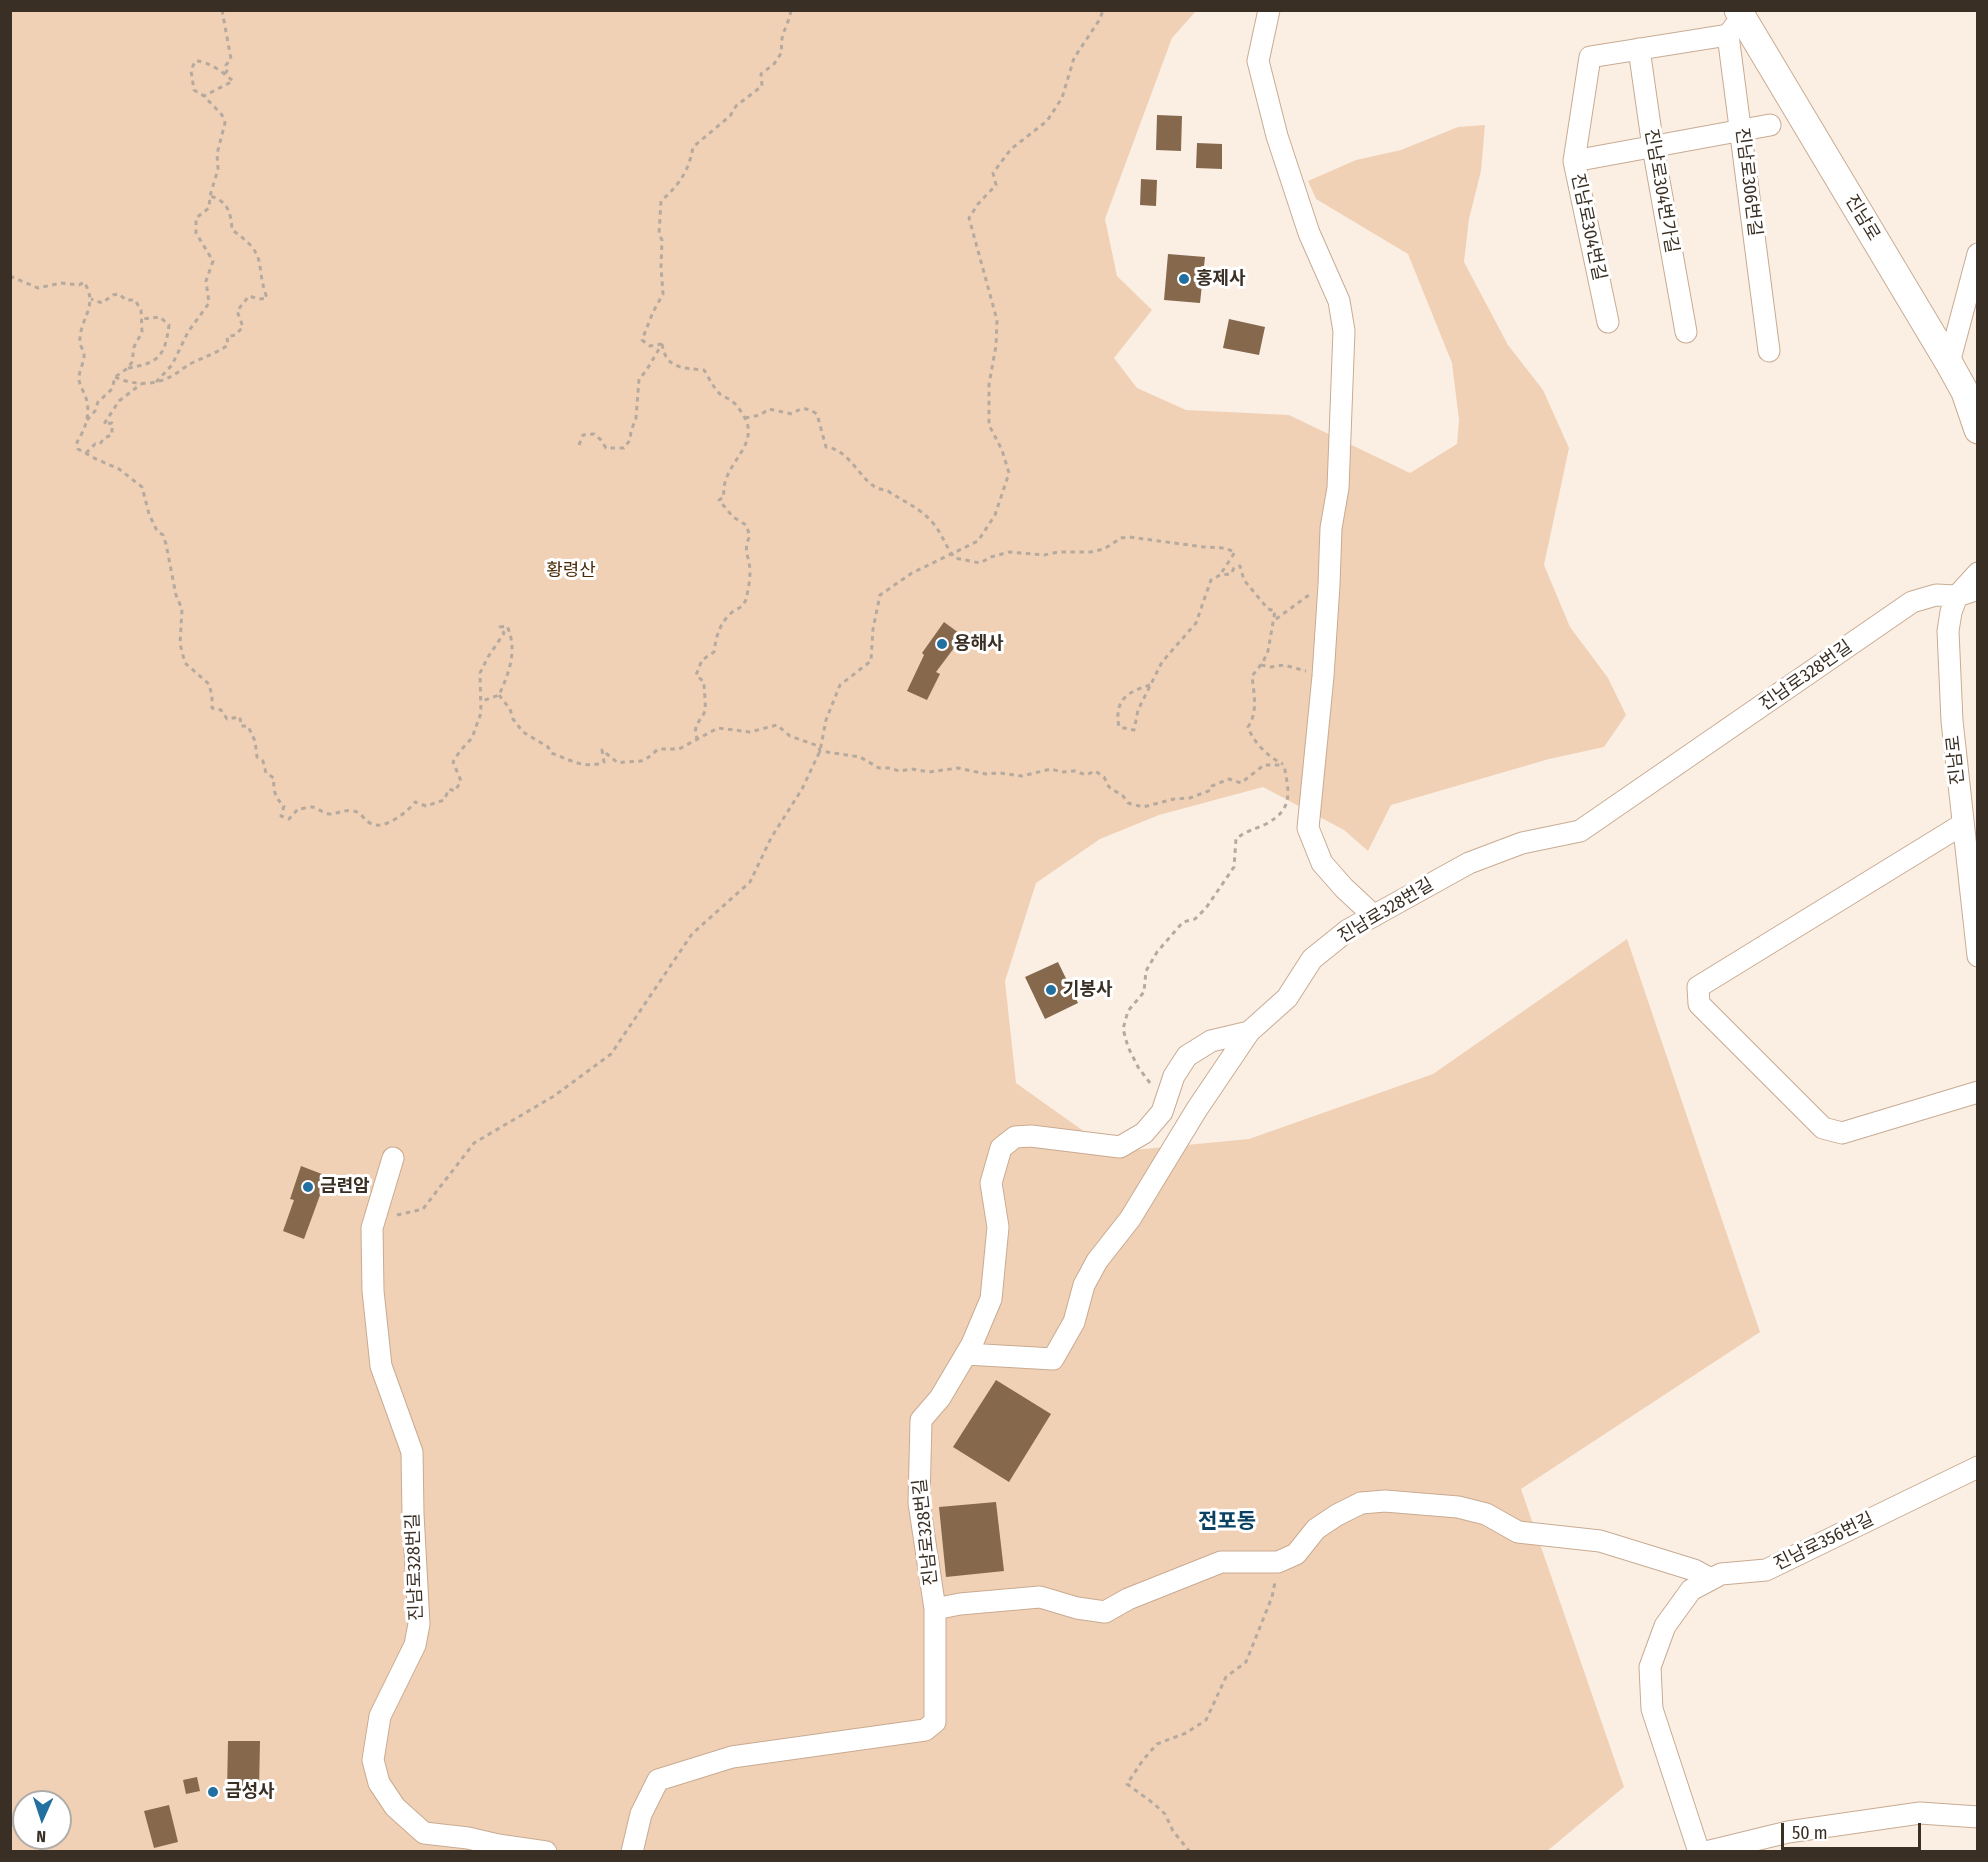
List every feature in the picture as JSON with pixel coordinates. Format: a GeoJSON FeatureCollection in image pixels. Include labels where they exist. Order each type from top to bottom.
{"type":"FeatureCollection","features":[{"type":"Feature","properties":{"kind":"main road","name":"진남로"},"geometry":{"type":"LineString","coordinates":[[1736,21],[1971,396],[1977,430]]}},
{"type":"Feature","properties":{"kind":"street"},"geometry":{"type":"LineString","coordinates":[[1269,10],[1258,61],[1276,136],[1309,233],[1339,301],[1344,331],[1338,488],[1330,528],[1323,676],[1308,828],[1322,863],[1344,888],[1374,916]]}},
{"type":"Feature","properties":{"kind":"street","name":"진남로304번길"},"geometry":{"type":"LineString","coordinates":[[1608,322],[1574,161],[1590,57],[1639,49],[1736,21]]}},
{"type":"Feature","properties":{"kind":"street","name":"진남로306번길"},"geometry":{"type":"LineString","coordinates":[[1736,21],[1741,129],[1769,351]]}},
{"type":"Feature","properties":{"kind":"street","name":"진남로304번가길"},"geometry":{"type":"LineString","coordinates":[[1639,49],[1653,147],[1686,333]]}},
{"type":"Feature","properties":{"kind":"street"},"geometry":{"type":"LineString","coordinates":[[1574,161],[1770,125]]}},
{"type":"Feature","properties":{"kind":"street"},"geometry":{"type":"LineString","coordinates":[[1949,363],[1977,254]]}},
{"type":"Feature","properties":{"kind":"street","name":"진남로"},"geometry":{"type":"LineString","coordinates":[[1977,573],[1957,596],[1951,612],[1948,631],[1952,721],[1977,956]]}},
{"type":"Feature","properties":{"kind":"street","name":"진남로328번길"},"geometry":{"type":"LineString","coordinates":[[632,1851],[641,1814],[658,1780],[732,1758],[925,1730],[935,1722],[934,1609],[919,1503],[921,1420],[940,1398],[966,1354],[991,1299],[998,1227],[991,1184],[1001,1149],[1015,1137],[1031,1136],[1120,1147],[1144,1132],[1162,1112],[1173,1076],[1187,1056],[1211,1041],[1249,1032],[1287,998],[1312,959],[1348,930],[1469,863],[1522,843],[1580,831],[1912,602],[1936,595],[1957,596],[1977,589]]}},
{"type":"Feature","properties":{"kind":"street"},"geometry":{"type":"LineString","coordinates":[[1963,824],[1698,987],[1699,1004],[1823,1128],[1842,1133],[1977,1092]]}},
{"type":"Feature","properties":{"kind":"street"},"geometry":{"type":"LineString","coordinates":[[966,1354],[1053,1359],[1074,1322],[1084,1285],[1097,1261],[1130,1219],[1197,1109],[1249,1032]]}},
{"type":"Feature","properties":{"kind":"street","name":"진남로328번길"},"geometry":{"type":"LineString","coordinates":[[393,1158],[372,1228],[373,1291],[381,1366],[412,1452],[419,1624],[415,1645],[380,1716],[373,1760],[379,1783],[395,1807],[424,1833],[546,1851]]}},
{"type":"Feature","properties":{"kind":"street","name":"진남로356번길"},"geometry":{"type":"LineString","coordinates":[[1699,1851],[1652,1709],[1650,1667],[1665,1626],[1691,1590],[1721,1574],[1766,1570],[1977,1467]]}},
{"type":"Feature","properties":{"kind":"street"},"geometry":{"type":"LineString","coordinates":[[934,1609],[960,1604],[1040,1597],[1077,1608],[1105,1612],[1128,1599],[1221,1562],[1278,1562],[1296,1554],[1316,1529],[1337,1515],[1361,1503],[1385,1501],[1458,1507],[1486,1514],[1518,1532],[1600,1541],[1694,1570],[1711,1579]]}},
{"type":"Feature","properties":{"kind":"street"},"geometry":{"type":"LineString","coordinates":[[1706,1851],[1788,1832],[1920,1813],[1977,1817]]}},
{"type":"Feature","properties":{"kind":"path"},"geometry":{"type":"LineString","coordinates":[[222,10],[231,59],[226,65],[228,69],[225,74]]}},
{"type":"Feature","properties":{"kind":"path"},"geometry":{"type":"LineString","coordinates":[[662,344],[650,346],[642,340],[663,294],[662,240],[659,234],[661,201],[675,187],[690,165],[693,147],[730,116],[736,106],[762,86],[761,74],[774,64],[782,52],[780,38],[789,22],[791,10]]}},
{"type":"Feature","properties":{"kind":"path"},"geometry":{"type":"LineString","coordinates":[[375,1220],[423,1209],[474,1143],[554,1096],[611,1054],[692,934],[750,882],[771,838],[802,789],[820,751],[826,720],[840,685],[871,661],[873,629],[880,595],[912,573],[978,541],[995,514],[1009,473],[1002,450],[989,425],[989,384],[996,346],[997,320],[969,218],[996,185],[993,173],[1011,149],[1047,121],[1062,98],[1074,58],[1100,19],[1103,10]]}},
{"type":"Feature","properties":{"kind":"path"},"geometry":{"type":"LineString","coordinates":[[156,382],[172,365],[188,332],[209,303],[206,281],[213,261],[196,233],[196,218],[209,208],[218,169],[217,154],[225,123],[222,115],[204,96],[194,90],[192,71],[195,61],[200,61],[225,74],[233,81],[204,96]]}},
{"type":"Feature","properties":{"kind":"path"},"geometry":{"type":"LineString","coordinates":[[115,377],[141,384],[170,377],[196,360],[220,351],[228,345],[227,337],[243,327],[237,311],[249,296],[259,299],[267,298],[261,262],[254,248],[232,230],[228,207],[219,198],[210,196]]}},
{"type":"Feature","properties":{"kind":"path"},"geometry":{"type":"LineString","coordinates":[[10,276],[38,288],[61,283],[79,285],[84,282],[91,299],[80,344],[84,353],[79,380],[87,400],[88,413],[83,433],[77,442],[78,449],[119,469],[142,487],[149,514],[157,531],[163,535],[166,544],[182,609],[180,644],[185,663],[209,684],[212,708],[221,710],[227,719],[240,717],[241,726],[248,726],[255,741],[257,757],[263,761],[266,773],[274,778],[273,788],[276,799],[284,806],[281,816],[289,819],[298,809],[312,807],[328,814],[344,810],[354,811],[361,813],[369,823],[377,826],[388,823],[409,811],[415,802],[426,806],[444,800],[449,789],[455,791],[461,781],[453,762],[472,738],[481,713],[480,673],[504,633],[500,627],[507,626],[511,636],[512,666],[499,695],[482,701]]}},
{"type":"Feature","properties":{"kind":"path"},"geometry":{"type":"LineString","coordinates":[[86,422],[95,411],[98,402],[112,389],[115,377],[128,368],[132,362],[134,348],[142,332],[141,310],[135,300],[126,300],[119,294],[102,303],[91,299]]}},
{"type":"Feature","properties":{"kind":"path"},"geometry":{"type":"LineString","coordinates":[[128,368],[141,366],[157,359],[166,345],[169,325],[160,317],[141,319]]}},
{"type":"Feature","properties":{"kind":"path"},"geometry":{"type":"LineString","coordinates":[[662,344],[664,356],[672,364],[684,369],[704,370],[720,395],[731,400],[746,418],[750,432],[743,453],[733,462],[728,473],[724,497],[719,500],[733,517],[746,525],[750,536],[746,544],[750,570],[748,587],[745,602],[721,625],[716,635],[714,652],[702,660],[696,675],[704,682],[705,693],[705,711],[698,720],[695,733],[697,738]]}},
{"type":"Feature","properties":{"kind":"path"},"geometry":{"type":"LineString","coordinates":[[579,445],[583,435],[594,434],[606,448],[624,448],[630,440],[636,418],[639,379],[662,344]]}},
{"type":"Feature","properties":{"kind":"path"},"geometry":{"type":"LineString","coordinates":[[86,453],[95,444],[100,444],[104,438],[112,435],[112,423],[104,424],[119,401],[141,384]]}},
{"type":"Feature","properties":{"kind":"path"},"geometry":{"type":"LineString","coordinates":[[746,418],[759,416],[769,410],[792,414],[801,408],[808,408],[817,414],[826,447],[833,447],[839,452],[875,488],[886,490],[915,505],[945,538],[955,558],[980,562],[1009,552],[1044,555],[1058,552],[1091,552],[1104,549],[1120,537],[1224,548],[1235,552],[1220,574],[1211,580],[1196,623],[1162,662],[1138,710],[1134,730],[1119,727],[1117,715],[1126,695],[1150,685]]}},
{"type":"Feature","properties":{"kind":"path"},"geometry":{"type":"LineString","coordinates":[[1220,574],[1231,574],[1234,568],[1240,566],[1244,580],[1268,609],[1275,611],[1268,651],[1252,676],[1255,707],[1248,727],[1251,735],[1272,759],[1284,765]]}},
{"type":"Feature","properties":{"kind":"path"},"geometry":{"type":"LineString","coordinates":[[1275,620],[1306,596],[1329,585]]}},
{"type":"Feature","properties":{"kind":"path"},"geometry":{"type":"LineString","coordinates":[[1261,665],[1270,667],[1284,665],[1323,676]]}},
{"type":"Feature","properties":{"kind":"path"},"geometry":{"type":"LineString","coordinates":[[499,695],[523,732],[548,747],[551,753],[570,759],[579,765],[591,766],[604,762],[603,750],[618,763],[628,761],[637,763],[647,759],[658,749],[679,749],[717,728],[750,732],[777,725],[790,736],[818,746],[820,751]]}},
{"type":"Feature","properties":{"kind":"path"},"geometry":{"type":"LineString","coordinates":[[820,751],[860,757],[879,768],[899,771],[912,769],[929,772],[958,768],[986,774],[1022,776],[1051,769],[1062,772],[1075,771],[1086,775],[1095,771],[1104,777],[1109,787],[1123,796],[1128,803],[1143,807],[1174,799],[1190,798],[1211,790],[1212,786],[1229,779],[1241,783],[1264,765],[1284,765]]}},
{"type":"Feature","properties":{"kind":"path"},"geometry":{"type":"LineString","coordinates":[[1162,1112],[1152,1086],[1138,1067],[1128,1047],[1123,1029],[1128,1011],[1144,992],[1146,971],[1157,952],[1183,922],[1195,919],[1206,908],[1234,867],[1236,839],[1244,832],[1266,824],[1281,814],[1288,803],[1284,765]]}},
{"type":"Feature","properties":{"kind":"path"},"geometry":{"type":"LineString","coordinates":[[1190,1851],[1173,1831],[1165,1814],[1127,1784],[1157,1744],[1186,1733],[1206,1720],[1226,1677],[1246,1662],[1272,1598],[1278,1562]]}},
{"type":"Feature","properties":{"kind":"green space","name":"황령산"},"geometry":{"type":"Polygon","coordinates":[[[11,11],[1196,11],[1172,38],[1105,219],[1117,276],[1152,310],[1114,358],[1137,388],[1186,410],[1289,415],[1410,473],[1457,444],[1459,420],[1452,363],[1408,254],[1316,199],[1308,181],[1356,160],[1401,150],[1458,127],[1485,125],[1481,171],[1469,219],[1464,262],[1508,345],[1543,390],[1569,448],[1544,565],[1570,627],[1608,678],[1626,715],[1604,747],[1549,759],[1391,805],[1368,851],[1344,830],[1263,787],[1159,815],[1100,839],[1036,883],[1005,981],[1016,1083],[1113,1152],[1249,1139],[1433,1074],[1627,939],[1760,1332],[1521,1489],[1624,1787],[1546,1852],[11,1852],[11,11]]]}},
{"type":"Feature","properties":{"kind":"building"},"geometry":{"type":"Polygon","coordinates":[[[1157,115],[1182,116],[1181,151],[1156,150],[1157,115]]]}},
{"type":"Feature","properties":{"kind":"building"},"geometry":{"type":"Polygon","coordinates":[[[1197,143],[1222,144],[1222,169],[1196,168],[1197,143]]]}},
{"type":"Feature","properties":{"kind":"building"},"geometry":{"type":"Polygon","coordinates":[[[1141,179],[1157,180],[1156,206],[1140,205],[1141,179]]]}},
{"type":"Feature","properties":{"kind":"building","name":"홍제사"},"geometry":{"type":"Polygon","coordinates":[[[1168,254],[1205,257],[1200,303],[1164,300],[1168,254]]]}},
{"type":"Feature","properties":{"kind":"building"},"geometry":{"type":"Polygon","coordinates":[[[1229,319],[1265,327],[1259,355],[1223,348],[1229,319]]]}},
{"type":"Feature","properties":{"kind":"building"},"geometry":{"type":"Polygon","coordinates":[[[944,622],[963,636],[936,672],[940,674],[927,700],[907,691],[924,655],[922,653],[944,622]]]}},
{"type":"Feature","properties":{"kind":"building","name":"기봉사"},"geometry":{"type":"Polygon","coordinates":[[[1058,962],[1078,1003],[1045,1019],[1025,977],[1058,962]]]}},
{"type":"Feature","properties":{"kind":"building"},"geometry":{"type":"Polygon","coordinates":[[[301,1166],[327,1176],[304,1239],[283,1231],[294,1200],[290,1199],[301,1166]]]}},
{"type":"Feature","properties":{"kind":"building"},"geometry":{"type":"Polygon","coordinates":[[[996,1380],[1051,1414],[1009,1482],[953,1447],[996,1380]]]}},
{"type":"Feature","properties":{"kind":"building"},"geometry":{"type":"Polygon","coordinates":[[[996,1502],[1004,1571],[946,1577],[939,1507],[996,1502]]]}},
{"type":"Feature","properties":{"kind":"building","name":"금성사"},"geometry":{"type":"Polygon","coordinates":[[[228,1741],[260,1741],[259,1791],[227,1791],[228,1741]]]}},
{"type":"Feature","properties":{"kind":"building"},"geometry":{"type":"Polygon","coordinates":[[[197,1777],[200,1791],[186,1794],[183,1780],[197,1777]]]}},
{"type":"Feature","properties":{"kind":"building"},"geometry":{"type":"Polygon","coordinates":[[[169,1805],[178,1842],[154,1848],[144,1811],[169,1805]]]}},
{"type":"Feature","properties":{"kind":"place","name":"홍제사"},"geometry":{"type":"Point","coordinates":[1184,279]}},
{"type":"Feature","properties":{"kind":"place","name":"용해사"},"geometry":{"type":"Point","coordinates":[942,644]}},
{"type":"Feature","properties":{"kind":"place","name":"기봉사"},"geometry":{"type":"Point","coordinates":[1051,990]}},
{"type":"Feature","properties":{"kind":"place","name":"금련암"},"geometry":{"type":"Point","coordinates":[308,1187]}},
{"type":"Feature","properties":{"kind":"place","name":"금성사"},"geometry":{"type":"Point","coordinates":[213,1792]}},
{"type":"Feature","properties":{"kind":"district","name":"전포동"},"geometry":{"type":"Point","coordinates":[1227,1522]}}]}
